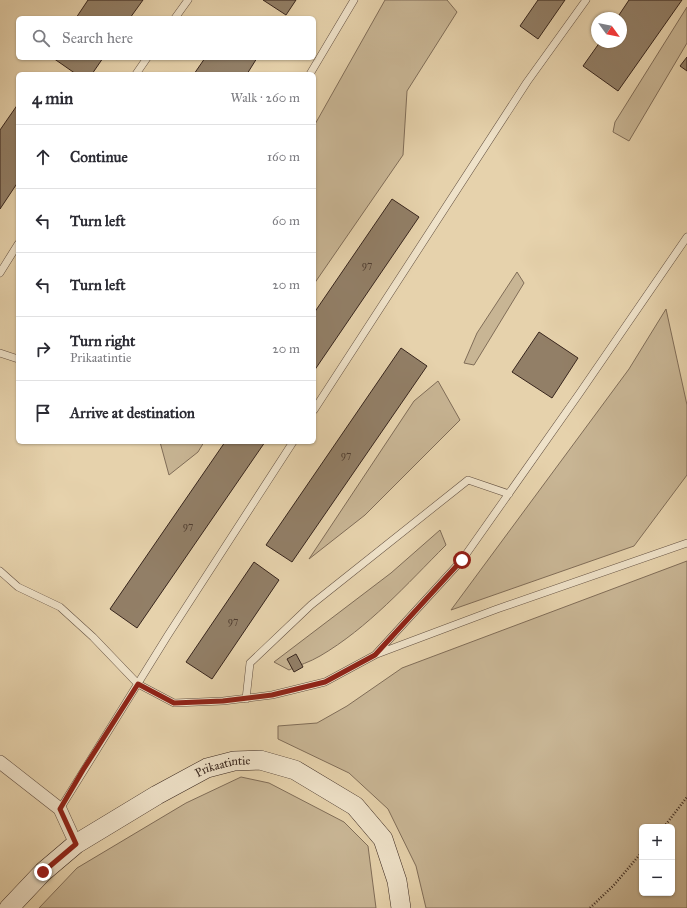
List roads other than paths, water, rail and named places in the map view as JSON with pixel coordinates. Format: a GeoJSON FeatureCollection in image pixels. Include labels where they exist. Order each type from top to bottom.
{"type":"FeatureCollection","features":[{"type":"Feature","properties":{"kind":"street","name":"Prikaatintie"},"geometry":{"type":"LineString","coordinates":[[9,908],[43,872],[76,844],[157,795],[207,768],[234,761],[260,760],[296,770],[355,806],[383,839],[397,881],[401,908]]}},
{"type":"Feature","properties":{"kind":"street"},"geometry":{"type":"LineString","coordinates":[[0,762],[60,809],[76,844]]}},
{"type":"Feature","properties":{"kind":"lane"},"geometry":{"type":"LineString","coordinates":[[176,16],[188,0]]}},
{"type":"Feature","properties":{"kind":"lane"},"geometry":{"type":"LineString","coordinates":[[311,72],[354,0]]}},
{"type":"Feature","properties":{"kind":"lane"},"geometry":{"type":"LineString","coordinates":[[316,407],[527,82],[586,0]]}},
{"type":"Feature","properties":{"kind":"lane"},"geometry":{"type":"LineString","coordinates":[[138,72],[146,60]]}},
{"type":"Feature","properties":{"kind":"lane"},"geometry":{"type":"LineString","coordinates":[[375,655],[462,560],[687,237]]}},
{"type":"Feature","properties":{"kind":"lane"},"geometry":{"type":"LineString","coordinates":[[0,273],[3,259],[16,246]]}},
{"type":"Feature","properties":{"kind":"lane"},"geometry":{"type":"LineString","coordinates":[[0,353],[16,358]]}},
{"type":"Feature","properties":{"kind":"lane"},"geometry":{"type":"LineString","coordinates":[[60,809],[83,770],[292,444]]}},
{"type":"Feature","properties":{"kind":"lane"},"geometry":{"type":"LineString","coordinates":[[246,699],[250,663],[311,605],[468,480],[509,494]]}},
{"type":"Feature","properties":{"kind":"lane"},"geometry":{"type":"LineString","coordinates":[[0,571],[18,587],[60,607],[93,637],[138,684],[174,703],[246,699],[272,695],[325,682],[375,655],[497,609],[687,543]]}}]}
